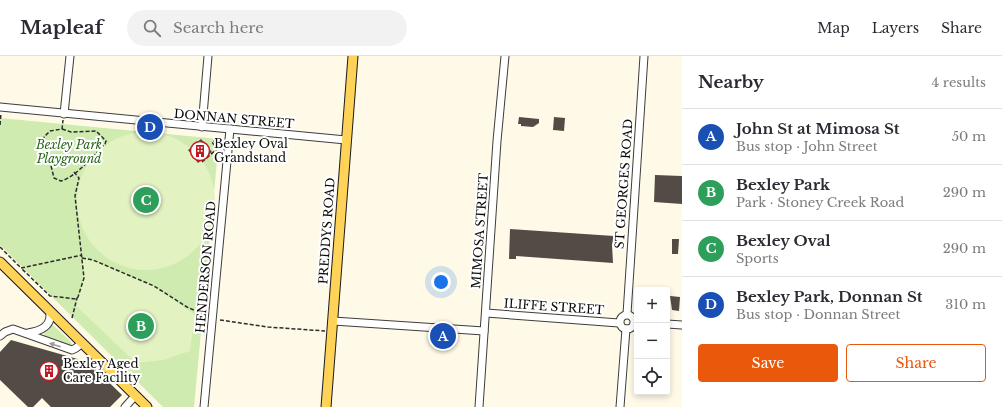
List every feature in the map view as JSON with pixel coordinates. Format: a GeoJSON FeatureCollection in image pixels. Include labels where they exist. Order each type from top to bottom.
{"type":"FeatureCollection","features":[{"type":"Feature","properties":{"kind":"main road","name":"PREDDYS ROAD"},"geometry":{"type":"LineString","coordinates":[[326,407],[353,56]]}},
{"type":"Feature","properties":{"kind":"main road"},"geometry":{"type":"LineString","coordinates":[[0,262],[147,407]]}},
{"type":"Feature","properties":{"kind":"street"},"geometry":{"type":"LineString","coordinates":[[64,114],[70,56]]}},
{"type":"Feature","properties":{"kind":"street"},"geometry":{"type":"LineString","coordinates":[[202,127],[208,56]]}},
{"type":"Feature","properties":{"kind":"street","name":"MIMOSA STREET"},"geometry":{"type":"LineString","coordinates":[[479,407],[497,141],[505,56]]}},
{"type":"Feature","properties":{"kind":"street","name":"ST GEORGES ROAD"},"geometry":{"type":"LineString","coordinates":[[627,314],[635,170],[644,56]]}},
{"type":"Feature","properties":{"kind":"street","name":"DONNAN STREET"},"geometry":{"type":"LineString","coordinates":[[1,108],[346,140]]}},
{"type":"Feature","properties":{"kind":"street","name":"HENDERSON ROAD"},"geometry":{"type":"LineString","coordinates":[[204,407],[230,129]]}},
{"type":"Feature","properties":{"kind":"street"},"geometry":{"type":"LineString","coordinates":[[28,333],[45,328],[49,321],[49,310]]}},
{"type":"Feature","properties":{"kind":"street","name":"ILIFFE STREET"},"geometry":{"type":"LineString","coordinates":[[486,313],[620,323]]}},
{"type":"Feature","properties":{"kind":"street"},"geometry":{"type":"LineString","coordinates":[[626,329],[622,327],[620,323],[621,316],[627,314],[634,319]]}},
{"type":"Feature","properties":{"kind":"street"},"geometry":{"type":"LineString","coordinates":[[333,321],[484,331]]}},
{"type":"Feature","properties":{"kind":"street"},"geometry":{"type":"LineString","coordinates":[[626,329],[635,323]]}},
{"type":"Feature","properties":{"kind":"street"},"geometry":{"type":"LineString","coordinates":[[670,324],[682,325]]}},
{"type":"Feature","properties":{"kind":"street"},"geometry":{"type":"LineString","coordinates":[[0,336],[5,332],[14,329],[28,333],[45,342],[72,350],[82,343]]}},
{"type":"Feature","properties":{"kind":"street"},"geometry":{"type":"LineString","coordinates":[[620,407],[626,329]]}},
{"type":"Feature","properties":{"kind":"street"},"geometry":{"type":"LineString","coordinates":[[125,407],[136,396]]}},
{"type":"Feature","properties":{"kind":"path"},"geometry":{"type":"LineString","coordinates":[[0,125],[1,108]]}},
{"type":"Feature","properties":{"kind":"path"},"geometry":{"type":"LineString","coordinates":[[62,129],[64,114]]}},
{"type":"Feature","properties":{"kind":"path"},"geometry":{"type":"LineString","coordinates":[[62,129],[71,132],[96,131],[106,141],[100,149],[74,172],[64,180],[58,181],[54,178],[44,137],[50,131],[62,129]]}},
{"type":"Feature","properties":{"kind":"path"},"geometry":{"type":"LineString","coordinates":[[202,162],[217,149],[212,142],[220,138]]}},
{"type":"Feature","properties":{"kind":"path"},"geometry":{"type":"LineString","coordinates":[[72,318],[84,278],[75,196],[79,178],[74,172]]}},
{"type":"Feature","properties":{"kind":"path"},"geometry":{"type":"LineString","coordinates":[[0,247],[50,296],[76,299],[78,297]]}},
{"type":"Feature","properties":{"kind":"path"},"geometry":{"type":"LineString","coordinates":[[21,268],[82,255]]}},
{"type":"Feature","properties":{"kind":"path"},"geometry":{"type":"LineString","coordinates":[[82,258],[94,260],[154,286],[187,307],[205,315]]}},
{"type":"Feature","properties":{"kind":"path"},"geometry":{"type":"LineString","coordinates":[[222,321],[322,331]]}},
{"type":"Feature","properties":{"kind":"green space","name":"Bexley Park Playground"},"geometry":{"type":"Polygon","coordinates":[[[0,118],[219,139],[194,407],[163,407],[0,245],[0,118]]]}},
{"type":"Feature","properties":{"kind":"green space"},"geometry":{"type":"Polygon","coordinates":[[[146,132],[166,135],[184,144],[199,158],[212,181],[215,201],[212,221],[203,239],[189,254],[166,267],[146,270],[126,267],[108,258],[93,244],[80,221],[77,201],[80,181],[89,163],[103,148],[126,135],[146,132]]]}},
{"type":"Feature","properties":{"kind":"green space"},"geometry":{"type":"Polygon","coordinates":[[[82,258],[93,260],[158,288],[195,315],[190,351],[163,360],[136,363],[76,306],[84,278],[82,258]]]}},
{"type":"Feature","properties":{"kind":"green space"},"geometry":{"type":"Polygon","coordinates":[[[53,325],[71,342],[72,345],[45,338],[44,333],[53,325]]]}},
{"type":"Feature","properties":{"kind":"building"},"geometry":{"type":"Polygon","coordinates":[[[519,117],[539,119],[539,123],[533,127],[521,126],[521,124],[518,124],[519,117]]]}},
{"type":"Feature","properties":{"kind":"building"},"geometry":{"type":"Polygon","coordinates":[[[554,117],[565,118],[564,131],[553,130],[554,117]]]}},
{"type":"Feature","properties":{"kind":"building","name":"Bexley Oval Grandstand"},"geometry":{"type":"Polygon","coordinates":[[[201,139],[212,152],[198,163],[188,150],[201,139]]]}},
{"type":"Feature","properties":{"kind":"building"},"geometry":{"type":"Polygon","coordinates":[[[655,175],[682,176],[682,204],[654,202],[655,175]]]}},
{"type":"Feature","properties":{"kind":"building"},"geometry":{"type":"Polygon","coordinates":[[[510,229],[614,236],[612,245],[613,263],[516,256],[516,259],[509,259],[510,229]]]}},
{"type":"Feature","properties":{"kind":"building"},"geometry":{"type":"Polygon","coordinates":[[[672,239],[679,239],[678,254],[672,254],[672,239]]]}},
{"type":"Feature","properties":{"kind":"building"},"geometry":{"type":"Polygon","coordinates":[[[670,296],[680,297],[679,311],[672,310],[670,296]]]}},
{"type":"Feature","properties":{"kind":"building","name":"Bexley Aged Care Facility"},"geometry":{"type":"Polygon","coordinates":[[[11,340],[88,362],[122,395],[110,407],[51,407],[42,398],[33,407],[28,407],[0,380],[0,352],[11,340]]]}},
{"type":"Feature","properties":{"kind":"place","name":"Bexley Park, Donnan St"},"geometry":{"type":"Point","coordinates":[150,127]}},
{"type":"Feature","properties":{"kind":"place","name":"Bexley Oval Grandstand"},"geometry":{"type":"Point","coordinates":[200,151]}},
{"type":"Feature","properties":{"kind":"place","name":"Bexley Oval"},"geometry":{"type":"Point","coordinates":[146,200]}},
{"type":"Feature","properties":{"kind":"place","name":"Bexley Park"},"geometry":{"type":"Point","coordinates":[141,326]}},
{"type":"Feature","properties":{"kind":"place","name":"John St at Mimosa St"},"geometry":{"type":"Point","coordinates":[443,336]}},
{"type":"Feature","properties":{"kind":"place","name":"Bexley Aged Care Facility"},"geometry":{"type":"Point","coordinates":[49,371]}}]}
